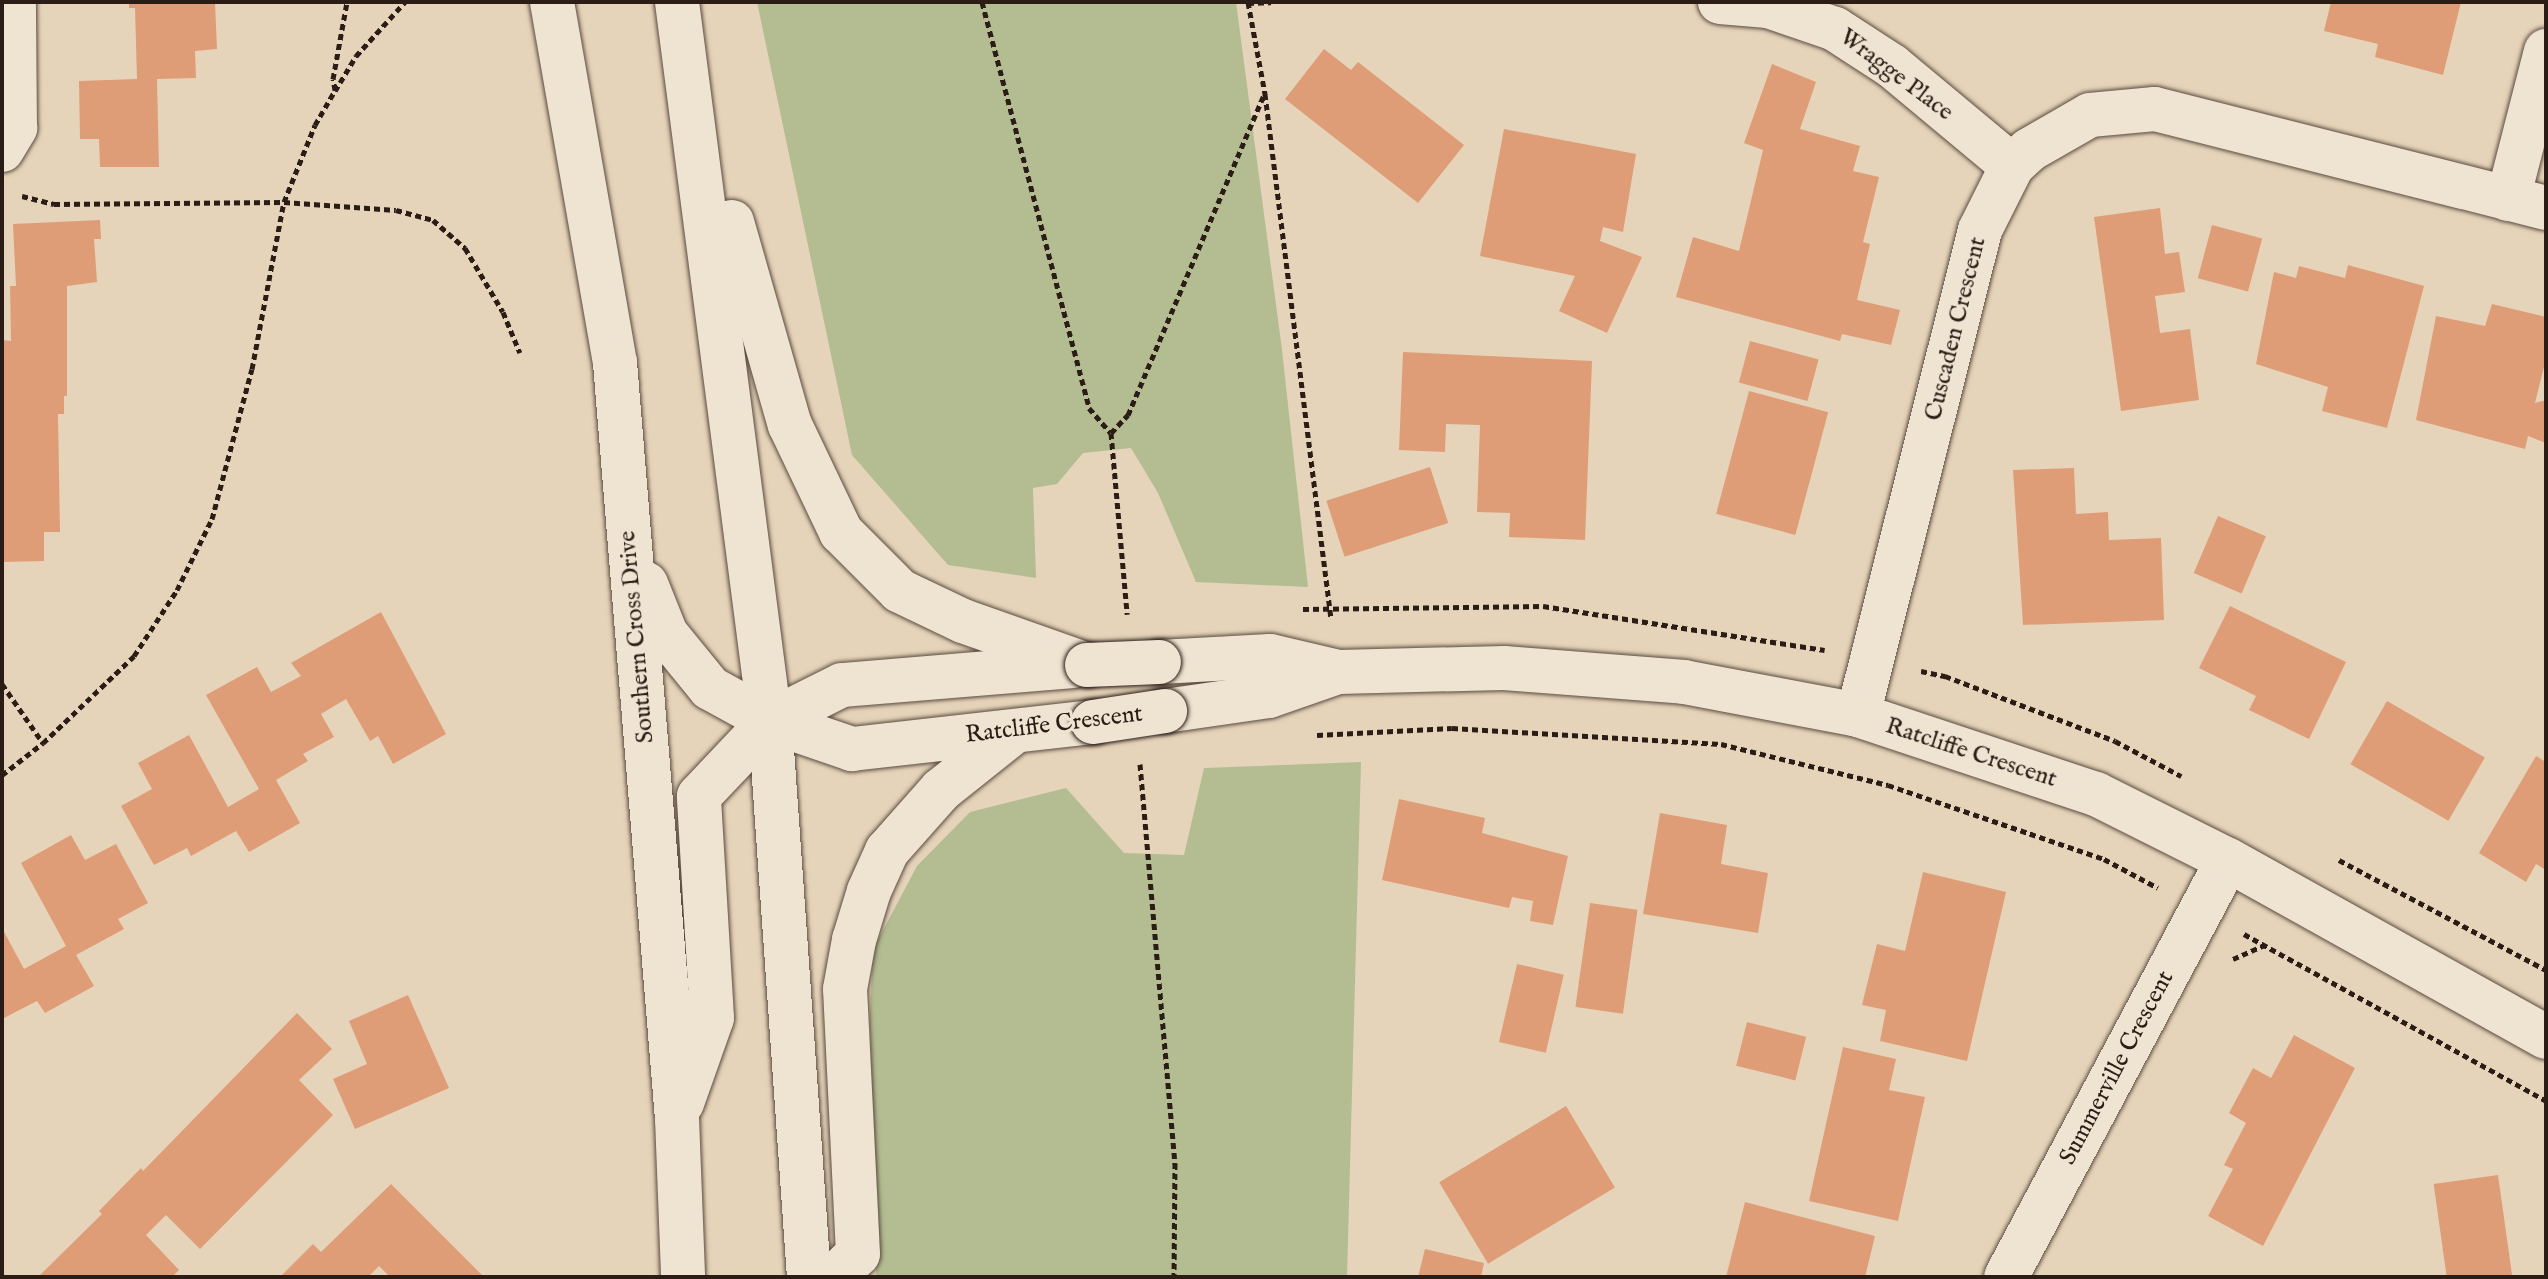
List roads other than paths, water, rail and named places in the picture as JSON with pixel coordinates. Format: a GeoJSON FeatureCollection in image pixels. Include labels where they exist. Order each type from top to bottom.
{"type":"FeatureCollection","features":[{"type":"Feature","properties":{"kind":"street"},"geometry":{"type":"LineString","coordinates":[[2,150],[15,128],[14,2]]}},
{"type":"Feature","properties":{"kind":"street","name":"Southern Cross Drive"},"geometry":{"type":"LineString","coordinates":[[552,2],[615,363],[677,1118],[683,1277]]}},
{"type":"Feature","properties":{"kind":"street"},"geometry":{"type":"LineString","coordinates":[[678,2],[745,278],[790,425],[841,532],[900,591],[963,621],[1087,665]]}},
{"type":"Feature","properties":{"kind":"street"},"geometry":{"type":"LineString","coordinates":[[678,2],[770,721],[809,1277]]}},
{"type":"Feature","properties":{"kind":"street","name":"Wragge Place"},"geometry":{"type":"LineString","coordinates":[[1720,2],[1768,6],[1835,29],[1892,66],[2012,166]]}},
{"type":"Feature","properties":{"kind":"street"},"geometry":{"type":"LineString","coordinates":[[2527,203],[2546,51]]}},
{"type":"Feature","properties":{"kind":"street","name":"Cuscaden Crescent"},"geometry":{"type":"LineString","coordinates":[[1858,715],[1980,230],[2012,166],[2029,150],[2090,115],[2155,109],[2527,203]]}},
{"type":"Feature","properties":{"kind":"street","name":"Ratcliffe Crescent"},"geometry":{"type":"LineString","coordinates":[[629,539],[666,634],[710,688],[770,721],[852,749],[1093,722],[1269,696],[1338,672]]}},
{"type":"Feature","properties":{"kind":"street","name":"Ratcliffe Crescent"},"geometry":{"type":"LineString","coordinates":[[677,1118],[712,1018],[699,796],[770,721],[842,685],[1087,665],[1270,656],[1338,672],[1504,668],[1684,682],[1858,715],[2096,794],[2228,860],[2546,1037]]}},
{"type":"Feature","properties":{"kind":"street"},"geometry":{"type":"LineString","coordinates":[[834,1277],[858,1254],[845,989],[854,940],[869,891],[887,851],[941,790],[1014,732]]}},
{"type":"Feature","properties":{"kind":"street","name":"Summerville Crescent"},"geometry":{"type":"LineString","coordinates":[[2006,1277],[2228,860]]}}]}
